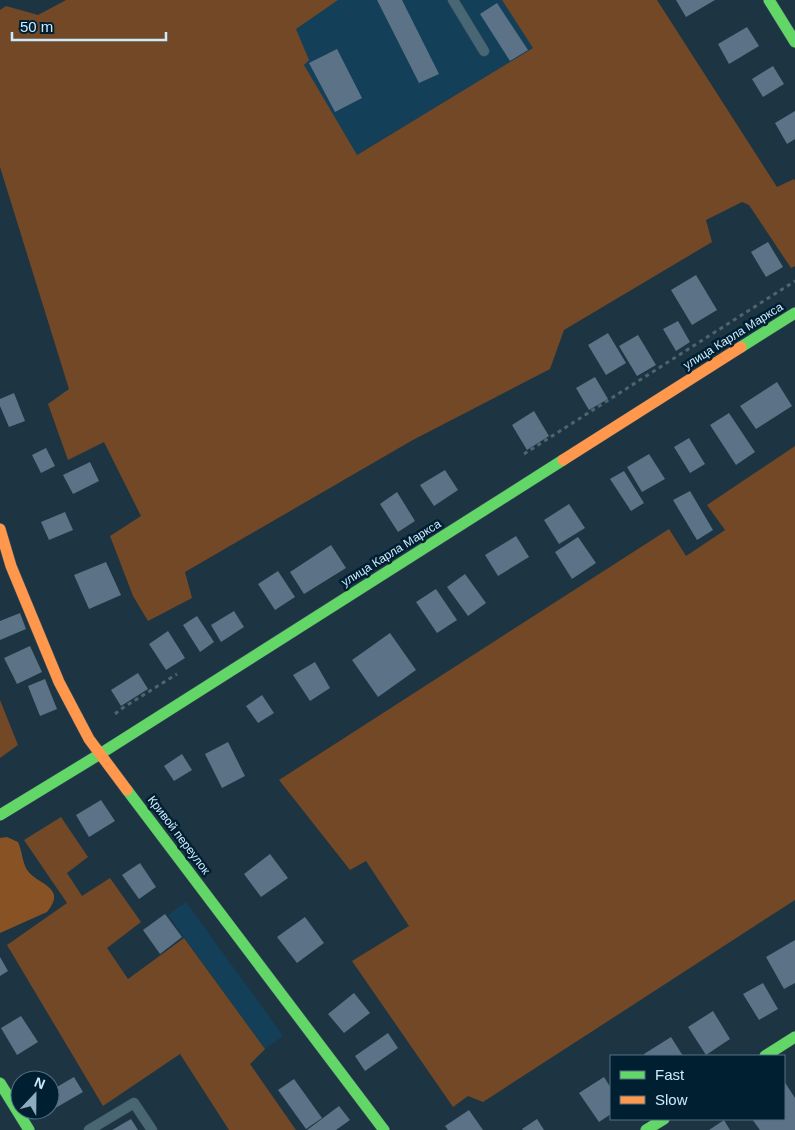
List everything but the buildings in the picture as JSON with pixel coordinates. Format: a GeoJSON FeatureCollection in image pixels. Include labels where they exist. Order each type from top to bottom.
{"type":"FeatureCollection","features":[{"type":"Feature","properties":{"kind":"main road"},"geometry":{"type":"LineString","coordinates":[[769,0],[795,42]]}},
{"type":"Feature","properties":{"kind":"main road","name":"улица Карла Маркса"},"geometry":{"type":"LineString","coordinates":[[0,815],[100,754],[795,313]]}},
{"type":"Feature","properties":{"kind":"main road","name":"Кривой переулок"},"geometry":{"type":"LineString","coordinates":[[0,529],[11,566],[59,682],[89,738],[384,1130]]}},
{"type":"Feature","properties":{"kind":"main road"},"geometry":{"type":"LineString","coordinates":[[767,1055],[795,1037]]}},
{"type":"Feature","properties":{"kind":"main road"},"geometry":{"type":"LineString","coordinates":[[0,1083],[29,1130]]}},
{"type":"Feature","properties":{"kind":"main road"},"geometry":{"type":"LineString","coordinates":[[646,1130],[662,1120]]}},
{"type":"Feature","properties":{"kind":"lane"},"geometry":{"type":"LineString","coordinates":[[453,0],[484,51]]}},
{"type":"Feature","properties":{"kind":"lane"},"geometry":{"type":"LineString","coordinates":[[89,1130],[134,1103],[152,1130]]}},
{"type":"Feature","properties":{"kind":"shaded area"},"geometry":{"type":"Polygon","coordinates":[[[66,0],[338,0],[296,29],[309,60],[304,65],[357,155],[533,48],[502,0],[657,0],[777,187],[794,179],[795,266],[791,268],[749,205],[742,202],[706,220],[712,242],[564,330],[550,369],[411,441],[185,572],[192,598],[148,621],[133,596],[110,536],[141,516],[104,442],[68,460],[48,404],[69,389],[0,167],[0,10],[6,6],[38,15],[66,0]]]}},
{"type":"Feature","properties":{"kind":"shaded area"},"geometry":{"type":"Polygon","coordinates":[[[338,0],[502,0],[534,48],[356,155],[304,65],[295,29],[338,0]]]}},
{"type":"Feature","properties":{"kind":"shaded area"},"geometry":{"type":"Polygon","coordinates":[[[795,446],[795,900],[483,1102],[468,1096],[453,1107],[352,961],[409,926],[366,861],[350,870],[279,780],[669,529],[686,556],[725,530],[707,505],[795,446]]]}},
{"type":"Feature","properties":{"kind":"shaded area"},"geometry":{"type":"Polygon","coordinates":[[[0,700],[18,745],[0,758],[0,700]]]}},
{"type":"Feature","properties":{"kind":"shaded area"},"geometry":{"type":"Polygon","coordinates":[[[61,817],[88,857],[67,873],[82,896],[110,878],[141,922],[107,948],[128,979],[184,938],[265,1049],[250,1064],[296,1130],[229,1130],[180,1054],[103,1106],[7,945],[67,903],[24,840],[61,817]]]}},
{"type":"Feature","properties":{"kind":"shaded area"},"geometry":{"type":"Polygon","coordinates":[[[7,837],[18,842],[26,868],[30,874],[52,891],[54,897],[53,903],[47,912],[0,933],[0,838],[7,837]]]}},
{"type":"Feature","properties":{"kind":"shaded area"},"geometry":{"type":"Polygon","coordinates":[[[186,902],[283,1036],[265,1049],[168,915],[186,902]]]}},
{"type":"Feature","properties":{"kind":"traffic: fast"},"geometry":{"type":"LineString","coordinates":[[769,0],[795,42]]}},
{"type":"Feature","properties":{"kind":"traffic: fast"},"geometry":{"type":"LineString","coordinates":[[741,347],[795,313]]}},
{"type":"Feature","properties":{"kind":"traffic: fast"},"geometry":{"type":"LineString","coordinates":[[0,815],[100,754],[563,460]]}},
{"type":"Feature","properties":{"kind":"traffic: fast"},"geometry":{"type":"LineString","coordinates":[[127,790],[384,1130]]}},
{"type":"Feature","properties":{"kind":"traffic: fast"},"geometry":{"type":"LineString","coordinates":[[767,1055],[795,1037]]}},
{"type":"Feature","properties":{"kind":"traffic: fast"},"geometry":{"type":"LineString","coordinates":[[0,1083],[29,1130]]}},
{"type":"Feature","properties":{"kind":"traffic: fast"},"geometry":{"type":"LineString","coordinates":[[646,1130],[662,1120]]}},
{"type":"Feature","properties":{"kind":"traffic: slow"},"geometry":{"type":"LineString","coordinates":[[563,460],[741,347]]}},
{"type":"Feature","properties":{"kind":"traffic: slow"},"geometry":{"type":"LineString","coordinates":[[0,529],[11,566],[59,682],[89,739],[127,790]]}}]}
